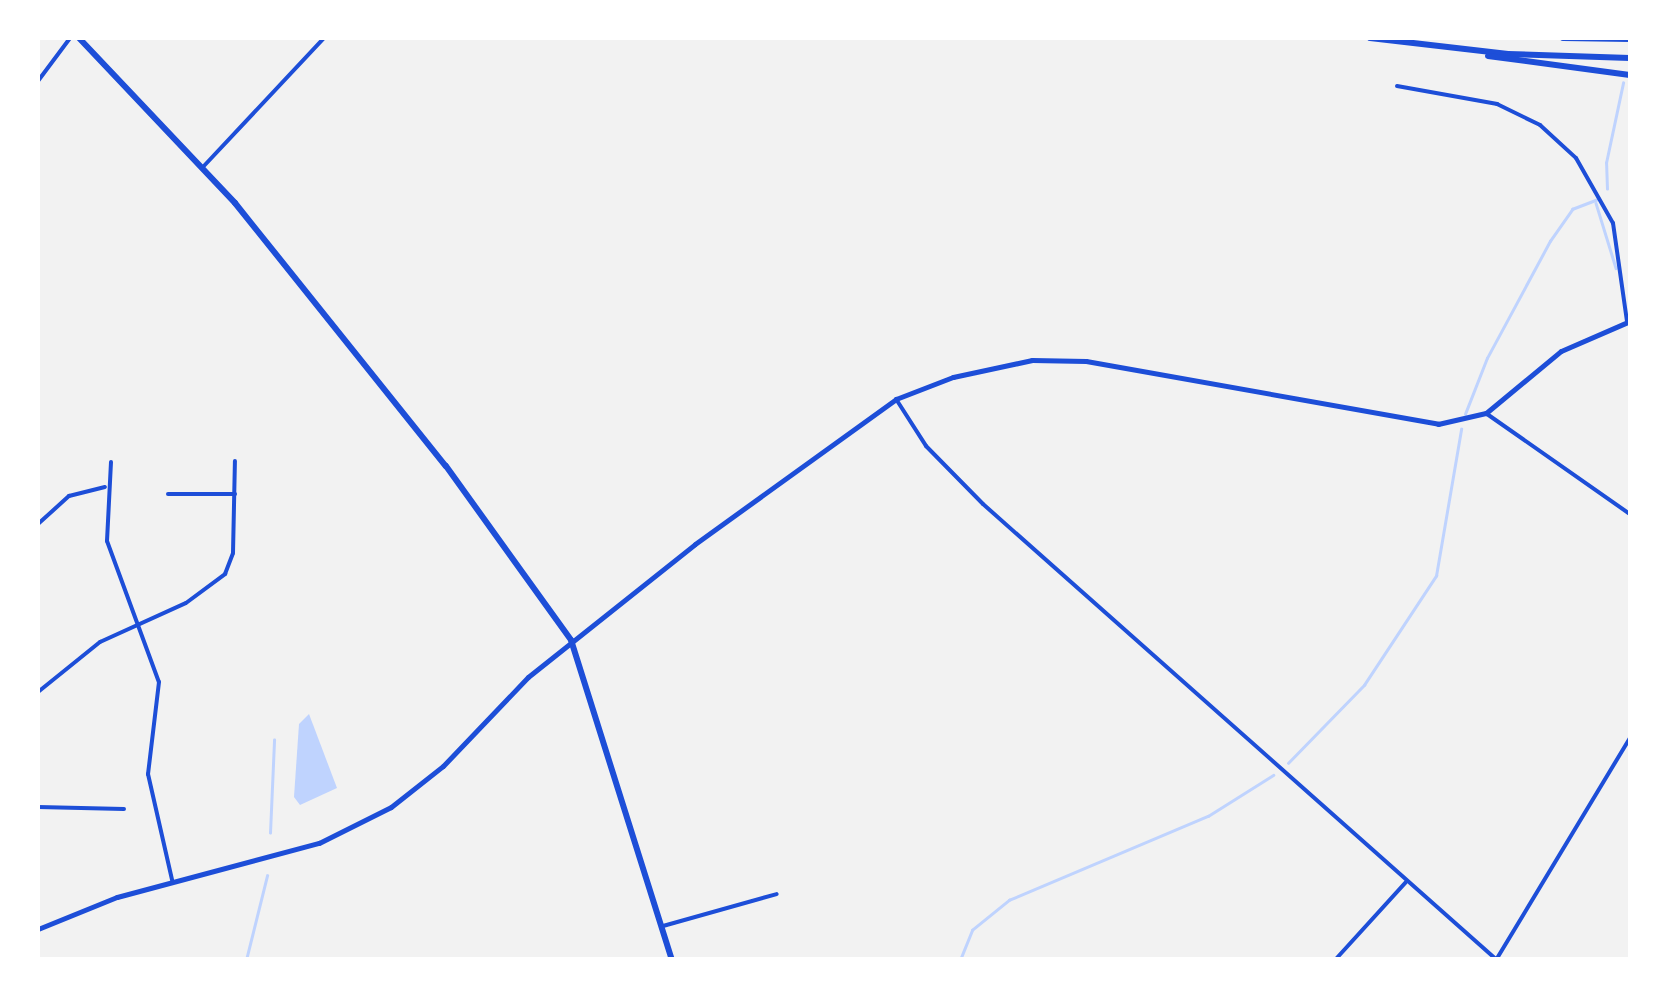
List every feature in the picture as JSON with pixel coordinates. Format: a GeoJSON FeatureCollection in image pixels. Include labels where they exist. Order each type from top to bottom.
{"type":"FeatureCollection","features":[{"type":"Feature","properties":{"kind":"main road"},"geometry":{"type":"LineString","coordinates":[[79,38],[202,168],[446,466],[571,640],[672,960]]}},
{"type":"Feature","properties":{"kind":"main road"},"geometry":{"type":"LineString","coordinates":[[1370,38],[1630,75]]}},
{"type":"Feature","properties":{"kind":"main road"},"geometry":{"type":"LineString","coordinates":[[1563,38],[1630,39]]}},
{"type":"Feature","properties":{"kind":"main road"},"geometry":{"type":"LineString","coordinates":[[1473,51],[1630,58]]}},
{"type":"Feature","properties":{"kind":"street"},"geometry":{"type":"LineString","coordinates":[[38,81],[70,38]]}},
{"type":"Feature","properties":{"kind":"street"},"geometry":{"type":"LineString","coordinates":[[202,168],[324,38]]}},
{"type":"Feature","properties":{"kind":"street"},"geometry":{"type":"LineString","coordinates":[[38,928],[172,880],[319,843],[370,820],[427,781],[571,640],[896,398],[953,376],[1032,360],[1149,371],[1422,422],[1460,422],[1486,413],[1561,351],[1629,321],[1613,223],[1576,158],[1540,126],[1497,104],[1396,86]]}},
{"type":"Feature","properties":{"kind":"street"},"geometry":{"type":"LineString","coordinates":[[896,398],[926,446],[983,504],[1497,959],[1630,738]]}},
{"type":"Feature","properties":{"kind":"street"},"geometry":{"type":"LineString","coordinates":[[1486,413],[1630,514]]}},
{"type":"Feature","properties":{"kind":"street"},"geometry":{"type":"LineString","coordinates":[[38,692],[100,642],[201,595],[225,574],[233,552],[236,460]]}},
{"type":"Feature","properties":{"kind":"street"},"geometry":{"type":"LineString","coordinates":[[111,462],[106,487],[112,558],[160,682],[148,774],[172,880]]}},
{"type":"Feature","properties":{"kind":"street"},"geometry":{"type":"LineString","coordinates":[[38,524],[69,496],[106,487]]}},
{"type":"Feature","properties":{"kind":"street"},"geometry":{"type":"LineString","coordinates":[[168,494],[234,494]]}},
{"type":"Feature","properties":{"kind":"street"},"geometry":{"type":"LineString","coordinates":[[38,807],[124,809]]}},
{"type":"Feature","properties":{"kind":"street"},"geometry":{"type":"LineString","coordinates":[[1335,960],[1407,880]]}},
{"type":"Feature","properties":{"kind":"street"},"geometry":{"type":"LineString","coordinates":[[662,926],[776,894]]}},
{"type":"Feature","properties":{"kind":"water"},"geometry":{"type":"Polygon","coordinates":[[[309,714],[337,788],[300,805],[294,797],[299,724],[309,714]]]}},
{"type":"Feature","properties":{"kind":"waterway"},"geometry":{"type":"LineString","coordinates":[[1607,189],[1606,163],[1623,83]]}},
{"type":"Feature","properties":{"kind":"waterway"},"geometry":{"type":"LineString","coordinates":[[1465,414],[1487,358],[1550,241],[1572,209],[1596,200]]}},
{"type":"Feature","properties":{"kind":"waterway"},"geometry":{"type":"LineString","coordinates":[[1596,203],[1616,268]]}},
{"type":"Feature","properties":{"kind":"waterway"},"geometry":{"type":"LineString","coordinates":[[1288,763],[1364,685],[1436,576],[1461,429]]}},
{"type":"Feature","properties":{"kind":"waterway"},"geometry":{"type":"LineString","coordinates":[[270,833],[274,740]]}},
{"type":"Feature","properties":{"kind":"waterway"},"geometry":{"type":"LineString","coordinates":[[960,960],[972,930],[1009,900],[1208,816],[1273,775]]}},
{"type":"Feature","properties":{"kind":"waterway"},"geometry":{"type":"LineString","coordinates":[[246,960],[267,876]]}}]}
